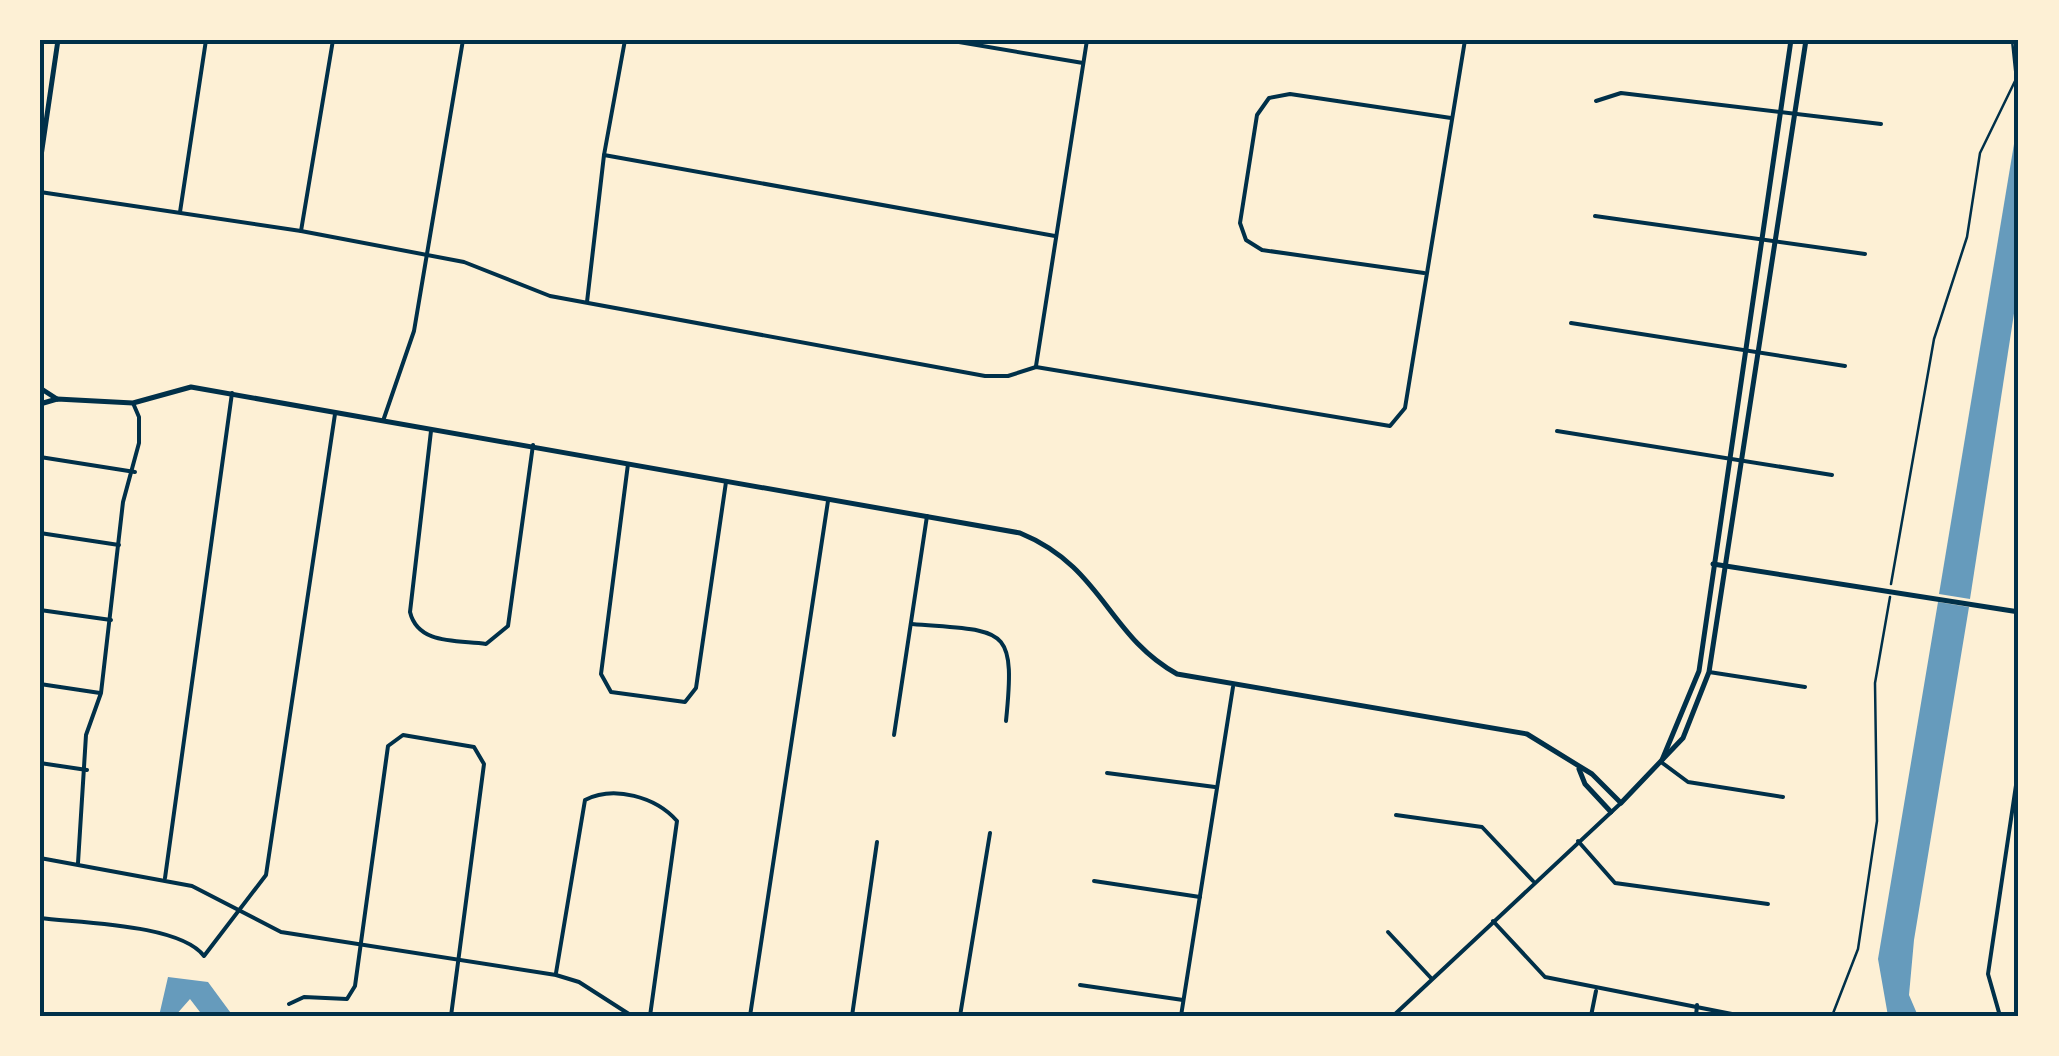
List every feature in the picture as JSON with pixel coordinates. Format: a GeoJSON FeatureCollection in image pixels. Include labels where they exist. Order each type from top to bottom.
{"type":"FeatureCollection","features":[{"type":"Feature","properties":{"kind":"street"},"geometry":{"type":"LineString","coordinates":[[40,164],[58,40]]}},
{"type":"Feature","properties":{"kind":"street"},"geometry":{"type":"LineString","coordinates":[[180,212],[206,40]]}},
{"type":"Feature","properties":{"kind":"street"},"geometry":{"type":"LineString","coordinates":[[301,230],[333,40]]}},
{"type":"Feature","properties":{"kind":"street"},"geometry":{"type":"LineString","coordinates":[[383,421],[414,331],[462,40]]}},
{"type":"Feature","properties":{"kind":"street"},"geometry":{"type":"LineString","coordinates":[[586,303],[604,155],[624,40]]}},
{"type":"Feature","properties":{"kind":"street"},"geometry":{"type":"LineString","coordinates":[[948,40],[1083,63]]}},
{"type":"Feature","properties":{"kind":"street"},"geometry":{"type":"LineString","coordinates":[[1036,368],[1087,40]]}},
{"type":"Feature","properties":{"kind":"street"},"geometry":{"type":"LineString","coordinates":[[40,192],[301,230],[464,262],[550,296],[984,376],[1008,376],[1036,368],[1390,426],[1406,408],[1424,274],[1465,40]]}},
{"type":"Feature","properties":{"kind":"street"},"geometry":{"type":"LineString","coordinates":[[1661,762],[1698,671],[1792,40]]}},
{"type":"Feature","properties":{"kind":"street"},"geometry":{"type":"LineString","coordinates":[[1393,1016],[1533,881],[1621,803],[1661,762],[1695,716],[1709,672],[1806,40]]}},
{"type":"Feature","properties":{"kind":"street"},"geometry":{"type":"LineString","coordinates":[[1596,101],[1622,93],[1881,124]]}},
{"type":"Feature","properties":{"kind":"street"},"geometry":{"type":"LineString","coordinates":[[1424,274],[1262,250],[1246,240],[1240,223],[1257,115],[1269,98],[1290,94],[1451,118]]}},
{"type":"Feature","properties":{"kind":"street"},"geometry":{"type":"LineString","coordinates":[[604,155],[1055,236]]}},
{"type":"Feature","properties":{"kind":"street"},"geometry":{"type":"LineString","coordinates":[[1595,216],[1865,254]]}},
{"type":"Feature","properties":{"kind":"street"},"geometry":{"type":"LineString","coordinates":[[1571,323],[1845,366]]}},
{"type":"Feature","properties":{"kind":"street"},"geometry":{"type":"LineString","coordinates":[[40,404],[57,399],[133,402],[191,387],[1020,533],[1044,543],[1088,577],[1153,660],[1177,674],[1508,728],[1550,744],[1592,774],[1621,803]]}},
{"type":"Feature","properties":{"kind":"street"},"geometry":{"type":"LineString","coordinates":[[40,388],[57,399]]}},
{"type":"Feature","properties":{"kind":"street"},"geometry":{"type":"LineString","coordinates":[[165,878],[232,393]]}},
{"type":"Feature","properties":{"kind":"street"},"geometry":{"type":"LineString","coordinates":[[78,863],[87,770],[86,734],[101,693],[123,502],[135,472],[139,418],[133,402]]}},
{"type":"Feature","properties":{"kind":"street"},"geometry":{"type":"LineString","coordinates":[[40,918],[174,936],[197,946],[204,956],[243,910],[266,875],[335,414]]}},
{"type":"Feature","properties":{"kind":"street"},"geometry":{"type":"LineString","coordinates":[[1557,430],[1832,475]]}},
{"type":"Feature","properties":{"kind":"street"},"geometry":{"type":"LineString","coordinates":[[430,431],[410,612],[414,625],[424,636],[486,644],[508,626],[534,445]]}},
{"type":"Feature","properties":{"kind":"street"},"geometry":{"type":"LineString","coordinates":[[40,458],[135,472]]}},
{"type":"Feature","properties":{"kind":"street"},"geometry":{"type":"LineString","coordinates":[[628,464],[600,674],[612,692],[685,702],[696,688],[726,482]]}},
{"type":"Feature","properties":{"kind":"street"},"geometry":{"type":"LineString","coordinates":[[750,1016],[828,501]]}},
{"type":"Feature","properties":{"kind":"street"},"geometry":{"type":"LineString","coordinates":[[894,735],[928,516]]}},
{"type":"Feature","properties":{"kind":"street"},"geometry":{"type":"LineString","coordinates":[[40,533],[120,545]]}},
{"type":"Feature","properties":{"kind":"street"},"geometry":{"type":"LineString","coordinates":[[1714,564],[2019,612]]}},
{"type":"Feature","properties":{"kind":"street"},"geometry":{"type":"LineString","coordinates":[[40,610],[111,620]]}},
{"type":"Feature","properties":{"kind":"street"},"geometry":{"type":"LineString","coordinates":[[912,624],[977,630],[997,638],[1008,649],[1012,664],[1006,722]]}},
{"type":"Feature","properties":{"kind":"street"},"geometry":{"type":"LineString","coordinates":[[1709,672],[1805,686]]}},
{"type":"Feature","properties":{"kind":"street"},"geometry":{"type":"LineString","coordinates":[[40,684],[101,693]]}},
{"type":"Feature","properties":{"kind":"street"},"geometry":{"type":"LineString","coordinates":[[1180,1016],[1233,686]]}},
{"type":"Feature","properties":{"kind":"street"},"geometry":{"type":"LineString","coordinates":[[289,1004],[304,997],[347,999],[354,986],[388,746],[403,735],[474,747],[484,764],[455,960],[451,1016]]}},
{"type":"Feature","properties":{"kind":"street"},"geometry":{"type":"LineString","coordinates":[[1661,762],[1688,782],[1783,796]]}},
{"type":"Feature","properties":{"kind":"street"},"geometry":{"type":"LineString","coordinates":[[40,763],[87,770]]}},
{"type":"Feature","properties":{"kind":"street"},"geometry":{"type":"LineString","coordinates":[[2000,1016],[1988,974],[2019,764]]}},
{"type":"Feature","properties":{"kind":"street"},"geometry":{"type":"LineString","coordinates":[[1578,766],[1584,784],[1611,812]]}},
{"type":"Feature","properties":{"kind":"street"},"geometry":{"type":"LineString","coordinates":[[1107,773],[1216,788]]}},
{"type":"Feature","properties":{"kind":"street"},"geometry":{"type":"LineString","coordinates":[[556,975],[585,800],[602,792],[661,803],[677,820],[650,1016]]}},
{"type":"Feature","properties":{"kind":"street"},"geometry":{"type":"LineString","coordinates":[[1396,815],[1482,827],[1533,881]]}},
{"type":"Feature","properties":{"kind":"street"},"geometry":{"type":"LineString","coordinates":[[960,1016],[990,833]]}},
{"type":"Feature","properties":{"kind":"street"},"geometry":{"type":"LineString","coordinates":[[1578,841],[1615,883],[1768,904]]}},
{"type":"Feature","properties":{"kind":"street"},"geometry":{"type":"LineString","coordinates":[[852,1016],[877,842]]}},
{"type":"Feature","properties":{"kind":"street"},"geometry":{"type":"LineString","coordinates":[[40,858],[165,878],[243,910],[280,932],[556,975],[578,982],[632,1016]]}},
{"type":"Feature","properties":{"kind":"street"},"geometry":{"type":"LineString","coordinates":[[1094,880],[1200,896]]}},
{"type":"Feature","properties":{"kind":"street"},"geometry":{"type":"LineString","coordinates":[[1493,921],[1545,977],[1596,991],[1697,1005],[1742,1016]]}},
{"type":"Feature","properties":{"kind":"street"},"geometry":{"type":"LineString","coordinates":[[1388,932],[1431,978]]}},
{"type":"Feature","properties":{"kind":"street"},"geometry":{"type":"LineString","coordinates":[[1080,986],[1183,1000]]}},
{"type":"Feature","properties":{"kind":"street"},"geometry":{"type":"LineString","coordinates":[[1592,1016],[1596,991]]}},
{"type":"Feature","properties":{"kind":"street"},"geometry":{"type":"LineString","coordinates":[[1696,1016],[1697,1005]]}},
{"type":"Feature","properties":{"kind":"path"},"geometry":{"type":"LineString","coordinates":[[1892,581],[1934,340],[1968,238],[1980,153],[2016,79],[2012,40]]}},
{"type":"Feature","properties":{"kind":"path"},"geometry":{"type":"LineString","coordinates":[[1832,1016],[1858,950],[1877,821],[1876,683],[1889,604]]}},
{"type":"Feature","properties":{"kind":"water"},"geometry":{"type":"Polygon","coordinates":[[[2019,114],[2019,281],[1970,599],[1939,594],[2019,114]]]}},
{"type":"Feature","properties":{"kind":"water"},"geometry":{"type":"Polygon","coordinates":[[[1938,602],[1969,607],[1914,940],[1909,995],[1918,1016],[1888,1016],[1878,959],[1938,602]]]}},
{"type":"Feature","properties":{"kind":"water"},"geometry":{"type":"Polygon","coordinates":[[[168,977],[208,982],[233,1016],[203,1016],[190,999],[175,1016],[159,1016],[168,977]]]}}]}
